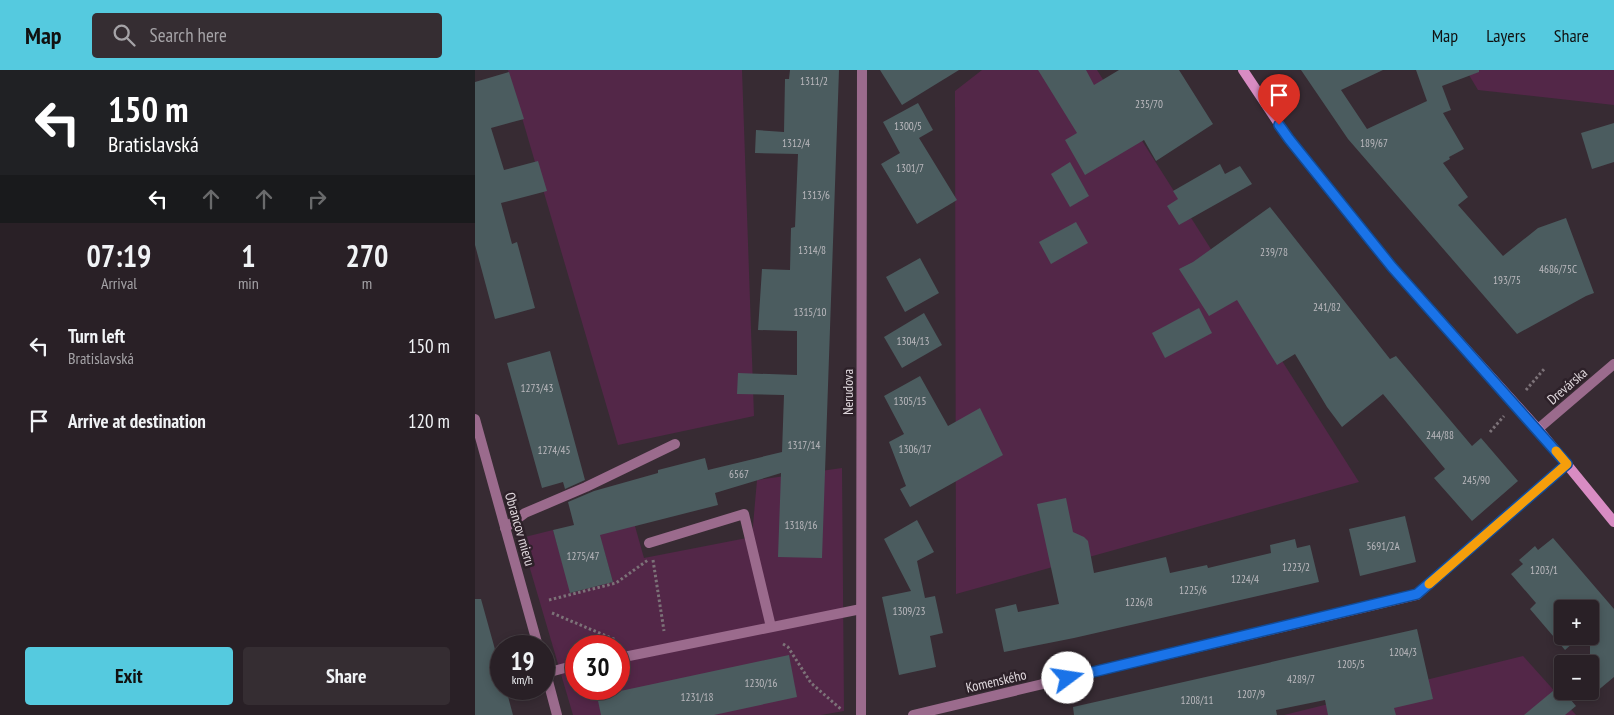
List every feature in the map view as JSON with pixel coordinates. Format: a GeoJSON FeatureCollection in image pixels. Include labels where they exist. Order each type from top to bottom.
{"type":"FeatureCollection","features":[{"type":"Feature","properties":{"kind":"main road"},"geometry":{"type":"LineString","coordinates":[[1243,70],[1289,139],[1386,261],[1538,430],[1614,522]]}},
{"type":"Feature","properties":{"kind":"street","name":"Nerudova"},"geometry":{"type":"LineString","coordinates":[[861,715],[862,70]]}},
{"type":"Feature","properties":{"kind":"street","name":"Drevárska"},"geometry":{"type":"LineString","coordinates":[[1538,430],[1614,364]]}},
{"type":"Feature","properties":{"kind":"street","name":"Obrancov mieru"},"geometry":{"type":"LineString","coordinates":[[475,419],[535,635]]}},
{"type":"Feature","properties":{"kind":"street"},"geometry":{"type":"LineString","coordinates":[[505,528],[525,513],[586,487],[675,444]]}},
{"type":"Feature","properties":{"kind":"street","name":"Komenského"},"geometry":{"type":"LineString","coordinates":[[913,715],[1417,594],[1567,464]]}},
{"type":"Feature","properties":{"kind":"street"},"geometry":{"type":"LineString","coordinates":[[649,542],[744,514],[767,628]]}},
{"type":"Feature","properties":{"kind":"street"},"geometry":{"type":"LineString","coordinates":[[630,656],[861,609]]}},
{"type":"Feature","properties":{"kind":"street"},"geometry":{"type":"LineString","coordinates":[[553,700],[557,715]]}},
{"type":"Feature","properties":{"kind":"path"},"geometry":{"type":"LineString","coordinates":[[549,600],[616,584],[652,557],[667,649]]}},
{"type":"Feature","properties":{"kind":"path"},"geometry":{"type":"LineString","coordinates":[[553,613],[647,653]]}},
{"type":"Feature","properties":{"kind":"path"},"geometry":{"type":"LineString","coordinates":[[767,628],[788,647],[811,683],[842,710]]}},
{"type":"Feature","properties":{"kind":"shaded area"},"geometry":{"type":"Polygon","coordinates":[[[508,70],[742,70],[754,416],[618,445],[508,70]]]}},
{"type":"Feature","properties":{"kind":"shaded area"},"geometry":{"type":"Polygon","coordinates":[[[982,70],[1097,70],[1359,482],[956,594],[955,91],[982,70]]]}},
{"type":"Feature","properties":{"kind":"shaded area"},"geometry":{"type":"Polygon","coordinates":[[[1466,70],[1614,70],[1614,105],[1478,90],[1466,70]]]}},
{"type":"Feature","properties":{"kind":"shaded area"},"geometry":{"type":"Polygon","coordinates":[[[842,468],[844,711],[821,715],[573,715],[569,700],[630,700],[630,635],[565,635],[565,688],[555,654],[555,635],[549,635],[521,538],[553,530],[571,593],[613,582],[595,519],[629,505],[644,558],[752,537],[757,480],[842,468]]]}},
{"type":"Feature","properties":{"kind":"shaded area"},"geometry":{"type":"Polygon","coordinates":[[[1523,656],[1554,691],[1554,700],[1563,700],[1576,715],[1284,715],[1523,656]]]}},
{"type":"Feature","properties":{"kind":"building"},"geometry":{"type":"Polygon","coordinates":[[[790,70],[839,70],[822,558],[778,557],[781,473],[715,493],[718,505],[600,535],[613,582],[570,593],[553,530],[574,525],[568,502],[594,491],[658,473],[658,470],[705,458],[708,470],[782,452],[784,395],[737,394],[738,373],[797,375],[797,331],[758,330],[762,269],[790,270],[791,228],[795,227],[798,154],[755,153],[756,130],[784,132],[785,79],[789,79],[790,70]]]}},
{"type":"Feature","properties":{"kind":"building"},"geometry":{"type":"Polygon","coordinates":[[[880,70],[959,70],[902,105],[880,70]]]}},
{"type":"Feature","properties":{"kind":"building"},"geometry":{"type":"Polygon","coordinates":[[[1038,70],[1086,70],[1094,85],[1119,70],[1179,70],[1213,124],[1156,161],[1144,140],[1085,175],[1065,140],[1077,133],[1038,70]]]}},
{"type":"Feature","properties":{"kind":"building"},"geometry":{"type":"Polygon","coordinates":[[[1301,70],[1383,70],[1341,90],[1367,129],[1427,101],[1416,70],[1479,70],[1479,72],[1442,86],[1451,110],[1443,113],[1464,149],[1449,157],[1450,159],[1443,163],[1468,197],[1458,205],[1503,256],[1538,228],[1566,218],[1594,293],[1517,334],[1348,139],[1301,70]]]}},
{"type":"Feature","properties":{"kind":"building"},"geometry":{"type":"Polygon","coordinates":[[[509,72],[524,119],[491,128],[504,170],[538,161],[547,191],[501,203],[512,244],[517,242],[535,308],[495,319],[475,245],[475,82],[509,72]]]}},
{"type":"Feature","properties":{"kind":"building"},"geometry":{"type":"Polygon","coordinates":[[[918,103],[933,130],[919,138],[957,200],[917,224],[881,164],[900,153],[883,122],[918,103]]]}},
{"type":"Feature","properties":{"kind":"building"},"geometry":{"type":"Polygon","coordinates":[[[1614,123],[1614,162],[1592,169],[1581,133],[1614,123]]]}},
{"type":"Feature","properties":{"kind":"building"},"geometry":{"type":"Polygon","coordinates":[[[1070,162],[1089,196],[1070,207],[1051,174],[1070,162]]]}},
{"type":"Feature","properties":{"kind":"building"},"geometry":{"type":"Polygon","coordinates":[[[1220,164],[1225,174],[1240,166],[1252,184],[1179,225],[1167,206],[1178,199],[1173,191],[1220,164]]]}},
{"type":"Feature","properties":{"kind":"building"},"geometry":{"type":"Polygon","coordinates":[[[1270,207],[1390,359],[1396,356],[1472,446],[1481,438],[1518,481],[1472,521],[1434,478],[1445,469],[1383,394],[1342,427],[1327,407],[1295,354],[1277,365],[1237,300],[1209,316],[1179,269],[1193,262],[1270,207]]]}},
{"type":"Feature","properties":{"kind":"building"},"geometry":{"type":"Polygon","coordinates":[[[1076,222],[1088,243],[1051,264],[1039,242],[1076,222]]]}},
{"type":"Feature","properties":{"kind":"building"},"geometry":{"type":"Polygon","coordinates":[[[920,258],[939,293],[905,312],[886,277],[920,258]]]}},
{"type":"Feature","properties":{"kind":"building"},"geometry":{"type":"Polygon","coordinates":[[[1199,308],[1212,333],[1165,358],[1152,333],[1199,308]]]}},
{"type":"Feature","properties":{"kind":"building"},"geometry":{"type":"Polygon","coordinates":[[[924,313],[942,345],[902,368],[884,337],[924,313]]]}},
{"type":"Feature","properties":{"kind":"building"},"geometry":{"type":"Polygon","coordinates":[[[550,351],[585,480],[565,489],[563,482],[542,488],[507,363],[550,351]]]}},
{"type":"Feature","properties":{"kind":"building"},"geometry":{"type":"Polygon","coordinates":[[[920,376],[948,426],[980,408],[1003,455],[910,507],[900,489],[906,486],[889,442],[904,434],[884,396],[920,376]]]}},
{"type":"Feature","properties":{"kind":"building"},"geometry":{"type":"Polygon","coordinates":[[[1066,498],[1073,532],[1088,541],[1094,573],[1166,557],[1170,573],[1207,565],[1208,568],[1271,553],[1270,545],[1295,539],[1297,548],[1310,545],[1319,582],[1074,638],[1004,652],[995,609],[1016,604],[1018,612],[1059,604],[1037,504],[1066,498]]]}},
{"type":"Feature","properties":{"kind":"building"},"geometry":{"type":"Polygon","coordinates":[[[1405,516],[1416,562],[1360,576],[1349,529],[1405,516]]]}},
{"type":"Feature","properties":{"kind":"building"},"geometry":{"type":"Polygon","coordinates":[[[917,520],[934,552],[917,561],[925,598],[935,596],[943,633],[930,636],[936,667],[899,675],[882,597],[911,591],[884,539],[917,520]]]}},
{"type":"Feature","properties":{"kind":"building"},"geometry":{"type":"Polygon","coordinates":[[[1553,538],[1614,609],[1614,677],[1599,690],[1599,655],[1590,655],[1590,645],[1599,645],[1599,600],[1554,600],[1554,637],[1530,609],[1536,603],[1511,574],[1523,564],[1519,560],[1535,546],[1538,550],[1553,538]]]}},
{"type":"Feature","properties":{"kind":"building"},"geometry":{"type":"Polygon","coordinates":[[[475,599],[481,599],[491,635],[490,700],[509,700],[513,715],[475,715],[475,599]]]}},
{"type":"Feature","properties":{"kind":"building"},"geometry":{"type":"Polygon","coordinates":[[[1417,629],[1433,699],[1394,708],[1396,715],[1328,715],[1325,700],[1276,710],[1277,715],[1074,715],[1073,707],[1417,629]]]}},
{"type":"Feature","properties":{"kind":"building"},"geometry":{"type":"Polygon","coordinates":[[[1561,645],[1571,645],[1565,650],[1561,645]]]}},
{"type":"Feature","properties":{"kind":"building"},"geometry":{"type":"Polygon","coordinates":[[[789,655],[797,697],[714,715],[601,715],[598,700],[630,700],[630,689],[789,655]]]}},
{"type":"Feature","properties":{"kind":"building"},"geometry":{"type":"Polygon","coordinates":[[[1554,690],[1554,700],[1571,700],[1576,706],[1565,715],[1524,715],[1554,690]]]}},
{"type":"Feature","properties":{"kind":"slow traffic"},"geometry":{"type":"LineString","coordinates":[[1429,584],[1567,464],[1556,451]]}},
{"type":"Feature","properties":{"kind":"route"},"geometry":{"type":"LineString","coordinates":[[1068,678],[1417,594],[1567,464],[1392,267],[1347,213],[1279,125]]}}]}
